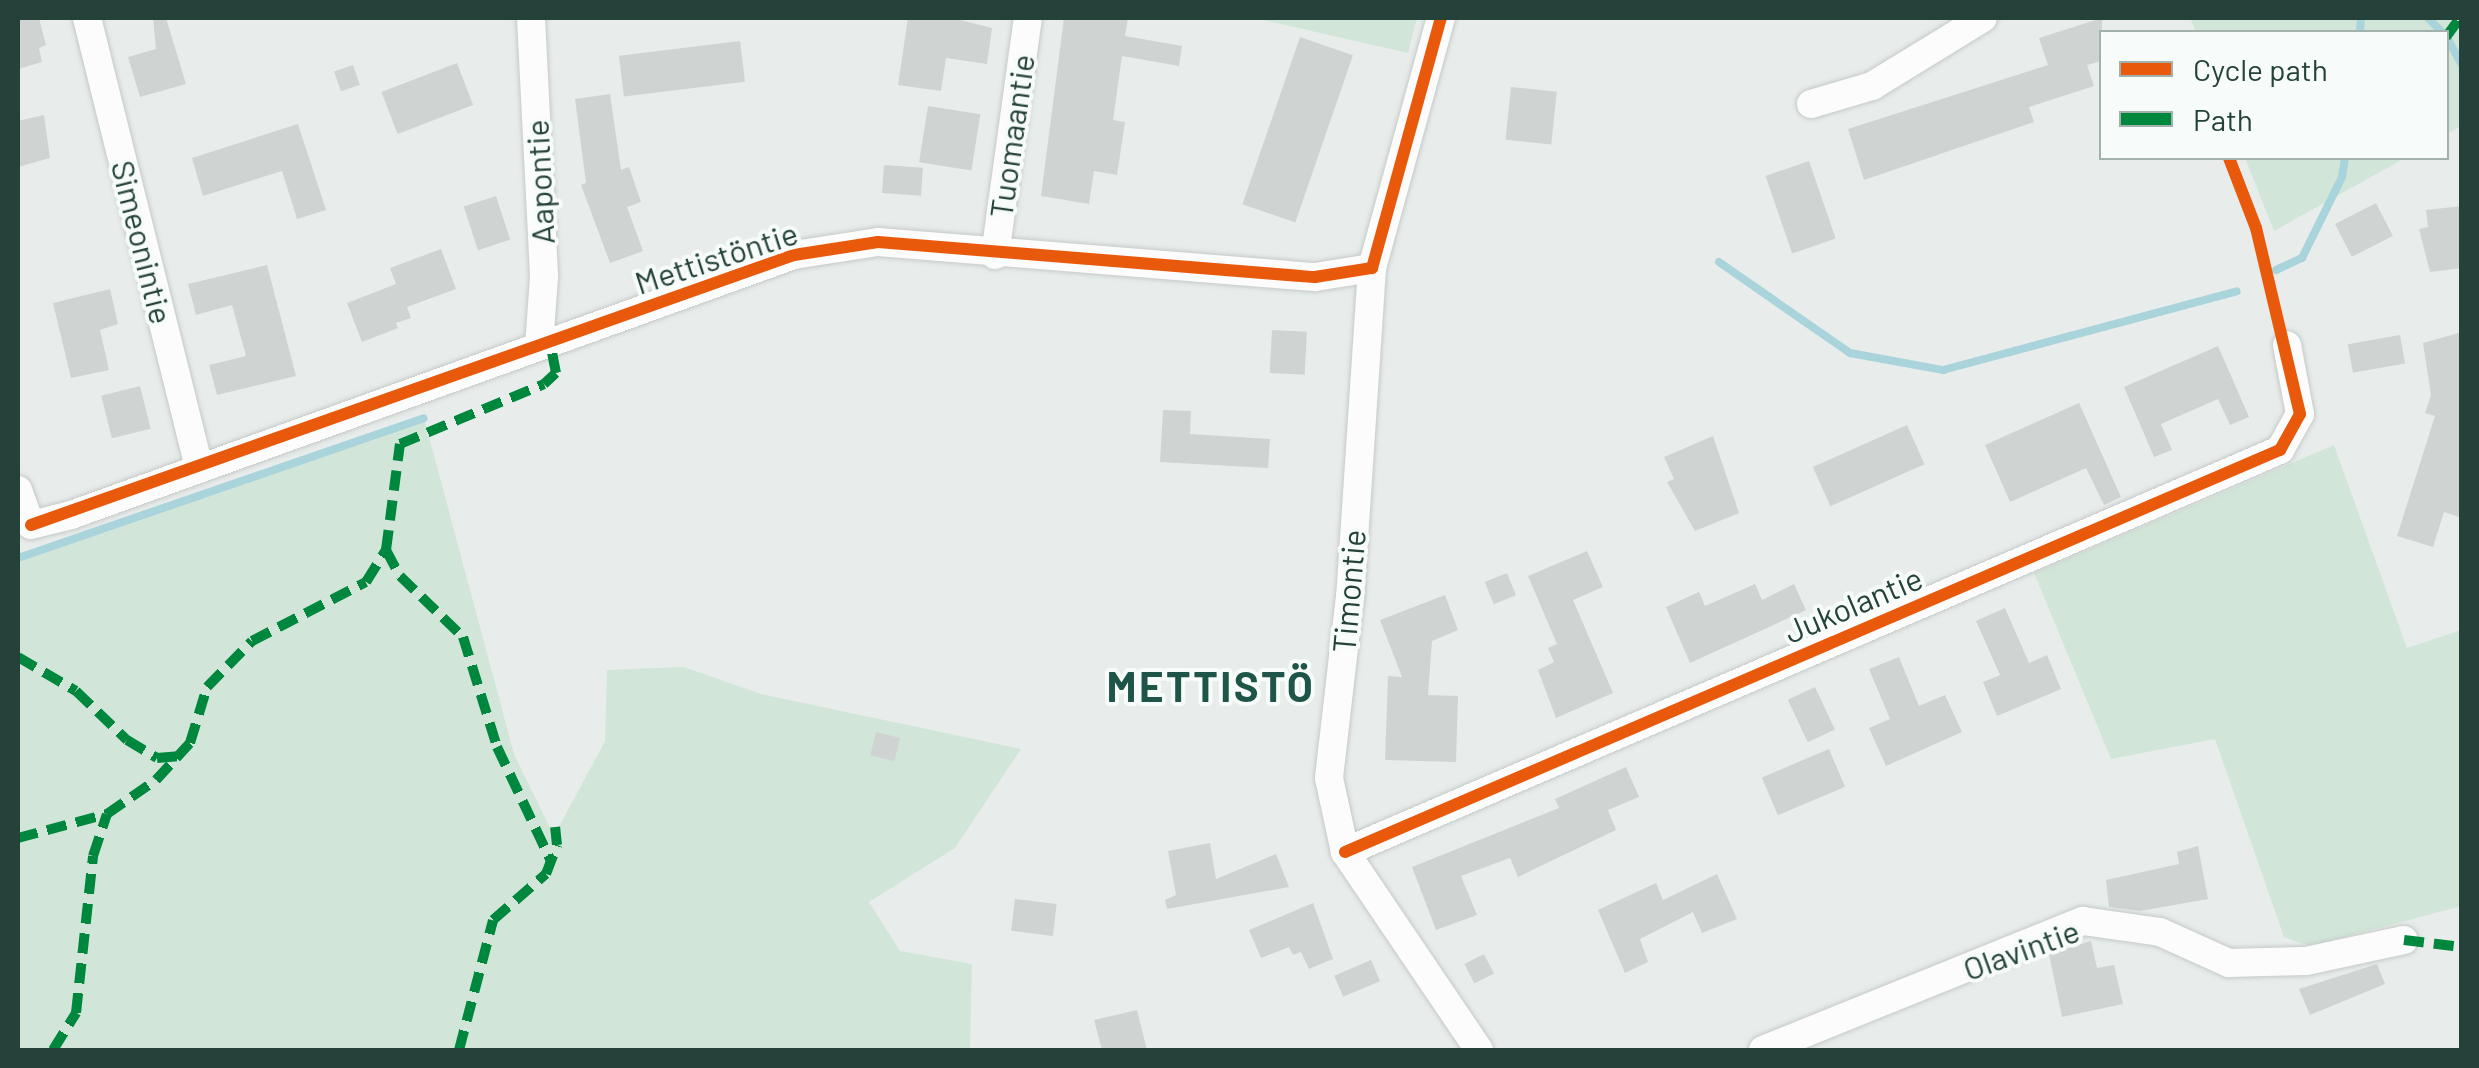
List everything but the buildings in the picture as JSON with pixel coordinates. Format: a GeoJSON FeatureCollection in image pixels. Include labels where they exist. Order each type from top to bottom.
{"type":"FeatureCollection","features":[{"type":"Feature","properties":{"kind":"street","name":"Simeonintie"},"geometry":{"type":"LineString","coordinates":[[86,18],[199,467]]}},
{"type":"Feature","properties":{"kind":"street","name":"Aapontie"},"geometry":{"type":"LineString","coordinates":[[530,18],[544,277],[539,346]]}},
{"type":"Feature","properties":{"kind":"street","name":"Tuomaantie"},"geometry":{"type":"LineString","coordinates":[[995,255],[1028,18]]}},
{"type":"Feature","properties":{"kind":"street"},"geometry":{"type":"LineString","coordinates":[[1372,268],[1441,18]]}},
{"type":"Feature","properties":{"kind":"street"},"geometry":{"type":"LineString","coordinates":[[1811,104],[1872,86],[1983,18]]}},
{"type":"Feature","properties":{"kind":"street","name":"Mettistöntie"},"geometry":{"type":"LineString","coordinates":[[18,490],[31,524],[794,255],[878,242],[995,255],[1315,277],[1372,268]]}},
{"type":"Feature","properties":{"kind":"street","name":"Timontie"},"geometry":{"type":"LineString","coordinates":[[1372,268],[1350,596],[1330,778],[1346,852],[1479,1050]]}},
{"type":"Feature","properties":{"kind":"street","name":"Jukolantie"},"geometry":{"type":"LineString","coordinates":[[1346,852],[2280,450],[2300,414],[2287,345]]}},
{"type":"Feature","properties":{"kind":"street","name":"Olavintie"},"geometry":{"type":"LineString","coordinates":[[1763,1050],[2082,921],[2160,932],[2228,963],[2306,960],[2404,940]]}},
{"type":"Feature","properties":{"kind":"green space"},"geometry":{"type":"Polygon","coordinates":[[[1417,18],[1408,53],[1264,20],[1417,18]]]}},
{"type":"Feature","properties":{"kind":"green space"},"geometry":{"type":"Polygon","coordinates":[[[2190,18],[2461,18],[2461,126],[2449,133],[2449,30],[2195,30],[2190,18]]]}},
{"type":"Feature","properties":{"kind":"green space"},"geometry":{"type":"Polygon","coordinates":[[[2246,160],[2401,160],[2274,231],[2246,160]]]}},
{"type":"Feature","properties":{"kind":"green space"},"geometry":{"type":"Polygon","coordinates":[[[424,418],[514,754],[554,836],[605,741],[607,670],[684,667],[761,694],[1021,749],[955,848],[869,902],[900,951],[972,964],[970,1050],[18,1050],[18,558],[424,418]]]}},
{"type":"Feature","properties":{"kind":"green space"},"geometry":{"type":"Polygon","coordinates":[[[2334,445],[2407,648],[2461,630],[2462,906],[2310,946],[2284,937],[2215,739],[2111,759],[2034,573],[2334,445]]]}},
{"type":"Feature","properties":{"kind":"waterway"},"geometry":{"type":"LineString","coordinates":[[2360,30],[2361,18]]}},
{"type":"Feature","properties":{"kind":"waterway"},"geometry":{"type":"LineString","coordinates":[[2428,18],[2440,30]]}},
{"type":"Feature","properties":{"kind":"waterway"},"geometry":{"type":"LineString","coordinates":[[2449,41],[2462,65]]}},
{"type":"Feature","properties":{"kind":"waterway"},"geometry":{"type":"LineString","coordinates":[[2276,270],[2302,258],[2342,177],[2345,160]]}},
{"type":"Feature","properties":{"kind":"waterway"},"geometry":{"type":"LineString","coordinates":[[1719,262],[1850,353],[1943,370],[2237,291]]}},
{"type":"Feature","properties":{"kind":"waterway"},"geometry":{"type":"LineString","coordinates":[[18,558],[424,418]]}},
{"type":"Feature","properties":{"kind":"marked path"},"geometry":{"type":"LineString","coordinates":[[2449,33],[2460,18]]}},
{"type":"Feature","properties":{"kind":"marked path"},"geometry":{"type":"LineString","coordinates":[[53,1050],[76,1013],[93,856],[107,814],[156,780],[190,743],[207,687],[252,641],[366,582],[386,550],[400,444],[544,384],[556,373],[550,343]]}},
{"type":"Feature","properties":{"kind":"marked path"},"geometry":{"type":"LineString","coordinates":[[386,550],[400,576],[463,637],[497,747],[551,861]]}},
{"type":"Feature","properties":{"kind":"marked path"},"geometry":{"type":"LineString","coordinates":[[18,657],[76,691],[127,740],[157,758],[178,756]]}},
{"type":"Feature","properties":{"kind":"marked path"},"geometry":{"type":"LineString","coordinates":[[18,838],[107,814]]}},
{"type":"Feature","properties":{"kind":"marked path"},"geometry":{"type":"LineString","coordinates":[[459,1050],[493,920],[546,874],[557,845],[555,827]]}},
{"type":"Feature","properties":{"kind":"marked path"},"geometry":{"type":"LineString","coordinates":[[2404,940],[2462,947]]}},
{"type":"Feature","properties":{"kind":"cycle path"},"geometry":{"type":"LineString","coordinates":[[31,525],[794,255],[878,242],[1315,277],[1372,268],[1441,18]]}},
{"type":"Feature","properties":{"kind":"cycle path"},"geometry":{"type":"LineString","coordinates":[[1345,852],[2280,450],[2300,414],[2256,228],[2230,160]]}},
{"type":"Feature","properties":{"kind":"district","name":"METTISTÖ"},"geometry":{"type":"Point","coordinates":[1211,685]}}]}
